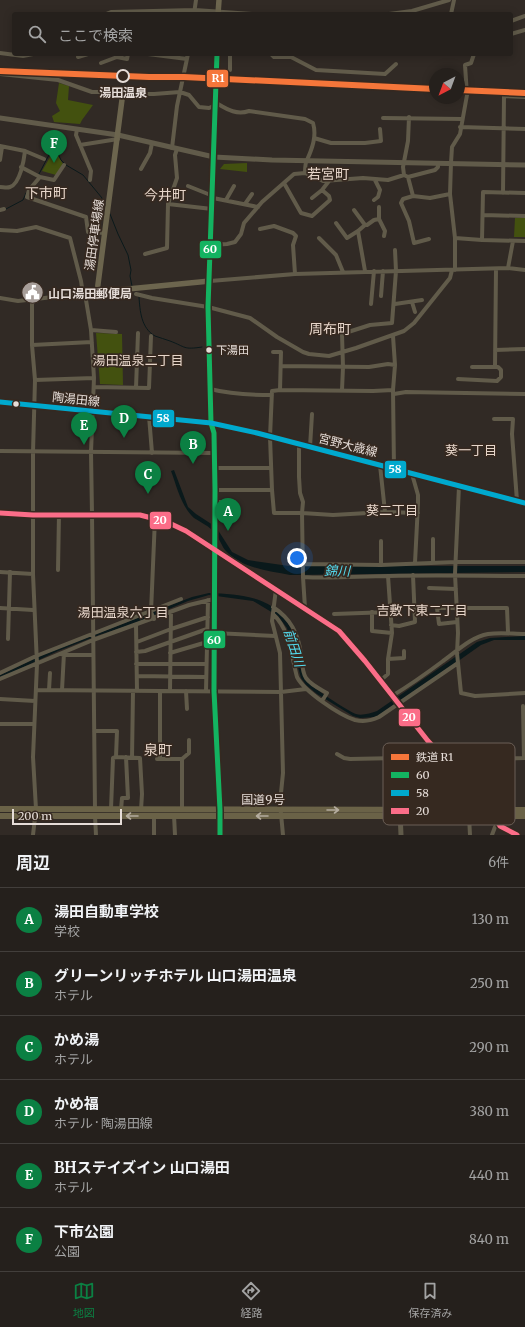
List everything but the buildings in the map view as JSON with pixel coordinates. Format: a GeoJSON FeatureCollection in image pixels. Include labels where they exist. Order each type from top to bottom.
{"type":"FeatureCollection","features":[{"type":"Feature","properties":{"kind":"highway","name":"国道9号"},"geometry":{"type":"LineString","coordinates":[[0,809],[35,812],[154,815],[220,813],[383,813]]}},
{"type":"Feature","properties":{"kind":"highway","name":"国道9号"},"geometry":{"type":"LineString","coordinates":[[95,813],[111,809],[182,810],[220,813]]}},
{"type":"Feature","properties":{"kind":"highway","name":"国道9号"},"geometry":{"type":"LineString","coordinates":[[515,811],[525,810]]}},
{"type":"Feature","properties":{"kind":"highway","name":"国道9号"},"geometry":{"type":"LineString","coordinates":[[0,816],[35,812]]}},
{"type":"Feature","properties":{"kind":"highway","name":"国道9号"},"geometry":{"type":"LineString","coordinates":[[515,815],[525,816]]}},
{"type":"Feature","properties":{"kind":"main road"},"geometry":{"type":"LineString","coordinates":[[218,12],[219,0]]}},
{"type":"Feature","properties":{"kind":"main road"},"geometry":{"type":"LineString","coordinates":[[211,423],[208,307],[217,56]]}},
{"type":"Feature","properties":{"kind":"main road","name":"湯田停車場線"},"geometry":{"type":"LineString","coordinates":[[97,292],[123,92]]}},
{"type":"Feature","properties":{"kind":"main road"},"geometry":{"type":"LineString","coordinates":[[97,292],[135,290],[210,281]]}},
{"type":"Feature","properties":{"kind":"main road","name":"陶湯田線"},"geometry":{"type":"LineString","coordinates":[[0,402],[211,423]]}},
{"type":"Feature","properties":{"kind":"main road","name":"宮野大歳線"},"geometry":{"type":"LineString","coordinates":[[211,423],[299,444],[525,503]]}},
{"type":"Feature","properties":{"kind":"street"},"geometry":{"type":"LineString","coordinates":[[195,12],[196,0]]}},
{"type":"Feature","properties":{"kind":"street"},"geometry":{"type":"LineString","coordinates":[[404,12],[449,0]]}},
{"type":"Feature","properties":{"kind":"street"},"geometry":{"type":"LineString","coordinates":[[451,12],[454,0]]}},
{"type":"Feature","properties":{"kind":"street"},"geometry":{"type":"LineString","coordinates":[[111,12],[218,12]]}},
{"type":"Feature","properties":{"kind":"street"},"geometry":{"type":"LineString","coordinates":[[513,20],[525,16]]}},
{"type":"Feature","properties":{"kind":"street"},"geometry":{"type":"LineString","coordinates":[[513,33],[525,30]]}},
{"type":"Feature","properties":{"kind":"street"},"geometry":{"type":"LineString","coordinates":[[0,53],[12,55]]}},
{"type":"Feature","properties":{"kind":"street"},"geometry":{"type":"LineString","coordinates":[[101,63],[117,57],[127,59],[128,56]]}},
{"type":"Feature","properties":{"kind":"street"},"geometry":{"type":"LineString","coordinates":[[164,56],[187,59]]}},
{"type":"Feature","properties":{"kind":"street"},"geometry":{"type":"LineString","coordinates":[[144,254],[167,248],[168,204],[177,178],[174,149],[177,106],[188,56]]}},
{"type":"Feature","properties":{"kind":"street"},"geometry":{"type":"LineString","coordinates":[[230,56],[230,70]]}},
{"type":"Feature","properties":{"kind":"street"},"geometry":{"type":"LineString","coordinates":[[273,56],[291,57],[316,70],[385,74],[396,64]]}},
{"type":"Feature","properties":{"kind":"street"},"geometry":{"type":"LineString","coordinates":[[135,290],[152,298],[208,307],[250,318],[277,337],[309,354],[329,356],[393,336],[404,331],[414,323],[450,278],[453,270],[455,238],[450,194],[450,163],[452,147],[460,134],[460,127],[467,95],[465,65],[471,63],[473,56]]}},
{"type":"Feature","properties":{"kind":"street"},"geometry":{"type":"LineString","coordinates":[[0,74],[58,80],[92,92],[123,92],[134,94],[180,92],[189,95],[199,107],[209,108],[218,104],[228,110],[241,114],[249,112],[305,119],[313,123],[314,138],[309,157],[306,160],[305,173]]}},
{"type":"Feature","properties":{"kind":"street"},"geometry":{"type":"LineString","coordinates":[[503,193],[504,96],[525,98]]}},
{"type":"Feature","properties":{"kind":"street"},"geometry":{"type":"LineString","coordinates":[[409,117],[408,141],[404,162],[406,176],[413,196]]}},
{"type":"Feature","properties":{"kind":"street"},"geometry":{"type":"LineString","coordinates":[[0,118],[77,129],[152,143],[214,157],[525,165]]}},
{"type":"Feature","properties":{"kind":"street"},"geometry":{"type":"LineString","coordinates":[[383,118],[462,118]]}},
{"type":"Feature","properties":{"kind":"street"},"geometry":{"type":"LineString","coordinates":[[460,127],[525,129]]}},
{"type":"Feature","properties":{"kind":"street"},"geometry":{"type":"LineString","coordinates":[[77,129],[76,135],[88,160],[91,171],[90,180]]}},
{"type":"Feature","properties":{"kind":"street"},"geometry":{"type":"LineString","coordinates":[[314,138],[331,143],[365,143],[381,141],[380,129]]}},
{"type":"Feature","properties":{"kind":"street"},"geometry":{"type":"LineString","coordinates":[[80,145],[118,137]]}},
{"type":"Feature","properties":{"kind":"street"},"geometry":{"type":"LineString","coordinates":[[141,169],[150,153],[152,143]]}},
{"type":"Feature","properties":{"kind":"street"},"geometry":{"type":"LineString","coordinates":[[0,160],[1,146],[25,151],[44,159]]}},
{"type":"Feature","properties":{"kind":"street"},"geometry":{"type":"LineString","coordinates":[[0,188],[10,187],[16,183],[22,167],[25,151]]}},
{"type":"Feature","properties":{"kind":"street"},"geometry":{"type":"LineString","coordinates":[[211,245],[235,242],[241,234],[244,223],[258,207],[294,174],[305,173],[323,181],[363,178],[388,180],[434,170],[438,167],[438,163]]}},
{"type":"Feature","properties":{"kind":"street"},"geometry":{"type":"LineString","coordinates":[[22,167],[40,177],[54,180],[64,165]]}},
{"type":"Feature","properties":{"kind":"street"},"geometry":{"type":"LineString","coordinates":[[40,177],[29,190],[27,197],[86,217],[88,232],[105,233]]}},
{"type":"Feature","properties":{"kind":"street"},"geometry":{"type":"LineString","coordinates":[[374,200],[378,197],[380,190],[375,180]]}},
{"type":"Feature","properties":{"kind":"street"},"geometry":{"type":"LineString","coordinates":[[312,198],[322,190],[329,181]]}},
{"type":"Feature","properties":{"kind":"street"},"geometry":{"type":"LineString","coordinates":[[284,183],[301,214],[312,216],[330,200],[330,196],[322,190]]}},
{"type":"Feature","properties":{"kind":"street"},"geometry":{"type":"LineString","coordinates":[[188,186],[213,197],[258,207]]}},
{"type":"Feature","properties":{"kind":"street"},"geometry":{"type":"LineString","coordinates":[[226,200],[234,186]]}},
{"type":"Feature","properties":{"kind":"street"},"geometry":{"type":"LineString","coordinates":[[482,240],[483,192],[525,193]]}},
{"type":"Feature","properties":{"kind":"street"},"geometry":{"type":"LineString","coordinates":[[245,204],[252,194]]}},
{"type":"Feature","properties":{"kind":"street"},"geometry":{"type":"LineString","coordinates":[[429,239],[414,243],[401,203],[403,199],[413,196],[430,198],[450,194]]}},
{"type":"Feature","properties":{"kind":"street"},"geometry":{"type":"LineString","coordinates":[[168,204],[212,209]]}},
{"type":"Feature","properties":{"kind":"street"},"geometry":{"type":"LineString","coordinates":[[379,207],[384,236]]}},
{"type":"Feature","properties":{"kind":"street"},"geometry":{"type":"LineString","coordinates":[[354,210],[365,225]]}},
{"type":"Feature","properties":{"kind":"street"},"geometry":{"type":"LineString","coordinates":[[483,215],[525,216]]}},
{"type":"Feature","properties":{"kind":"street"},"geometry":{"type":"LineString","coordinates":[[336,223],[347,238],[365,225],[380,218]]}},
{"type":"Feature","properties":{"kind":"street"},"geometry":{"type":"LineString","coordinates":[[260,229],[274,226],[293,232],[296,236],[293,245],[295,274]]}},
{"type":"Feature","properties":{"kind":"street"},"geometry":{"type":"LineString","coordinates":[[0,230],[17,231],[36,227],[70,238],[91,330],[94,378],[92,514],[96,835]]}},
{"type":"Feature","properties":{"kind":"street"},"geometry":{"type":"LineString","coordinates":[[358,231],[365,271]]}},
{"type":"Feature","properties":{"kind":"street"},"geometry":{"type":"LineString","coordinates":[[320,238],[336,255],[343,272]]}},
{"type":"Feature","properties":{"kind":"street"},"geometry":{"type":"LineString","coordinates":[[455,238],[525,241]]}},
{"type":"Feature","properties":{"kind":"street"},"geometry":{"type":"LineString","coordinates":[[508,268],[513,241]]}},
{"type":"Feature","properties":{"kind":"street"},"geometry":{"type":"LineString","coordinates":[[342,390],[342,334],[370,325],[391,324],[395,304],[395,250]]}},
{"type":"Feature","properties":{"kind":"street"},"geometry":{"type":"LineString","coordinates":[[210,281],[295,274],[365,271],[508,268],[525,270]]}},
{"type":"Feature","properties":{"kind":"street"},"geometry":{"type":"LineString","coordinates":[[495,367],[496,269]]}},
{"type":"Feature","properties":{"kind":"street"},"geometry":{"type":"LineString","coordinates":[[371,304],[374,271]]}},
{"type":"Feature","properties":{"kind":"street"},"geometry":{"type":"LineString","coordinates":[[381,296],[383,271]]}},
{"type":"Feature","properties":{"kind":"street"},"geometry":{"type":"LineString","coordinates":[[0,298],[11,301],[32,300],[97,292]]}},
{"type":"Feature","properties":{"kind":"street"},"geometry":{"type":"LineString","coordinates":[[32,300],[32,345],[35,380],[33,452],[33,610],[37,660],[33,757],[35,812],[33,835]]}},
{"type":"Feature","properties":{"kind":"street"},"geometry":{"type":"LineString","coordinates":[[395,304],[422,300]]}},
{"type":"Feature","properties":{"kind":"street"},"geometry":{"type":"LineString","coordinates":[[412,302],[415,312]]}},
{"type":"Feature","properties":{"kind":"street"},"geometry":{"type":"LineString","coordinates":[[91,330],[116,332]]}},
{"type":"Feature","properties":{"kind":"street"},"geometry":{"type":"LineString","coordinates":[[136,388],[138,333]]}},
{"type":"Feature","properties":{"kind":"street"},"geometry":{"type":"LineString","coordinates":[[94,387],[150,388],[151,336]]}},
{"type":"Feature","properties":{"kind":"street"},"geometry":{"type":"LineString","coordinates":[[393,336],[395,365],[394,469]]}},
{"type":"Feature","properties":{"kind":"street"},"geometry":{"type":"LineString","coordinates":[[32,345],[92,342]]}},
{"type":"Feature","properties":{"kind":"street"},"geometry":{"type":"LineString","coordinates":[[495,350],[525,349]]}},
{"type":"Feature","properties":{"kind":"street"},"geometry":{"type":"LineString","coordinates":[[273,352],[281,352],[280,390]]}},
{"type":"Feature","properties":{"kind":"street"},"geometry":{"type":"LineString","coordinates":[[281,366],[369,367],[388,364],[395,365]]}},
{"type":"Feature","properties":{"kind":"street"},"geometry":{"type":"LineString","coordinates":[[458,379],[497,381],[501,377],[501,370],[498,367],[472,366]]}},
{"type":"Feature","properties":{"kind":"street"},"geometry":{"type":"LineString","coordinates":[[35,380],[94,378]]}},
{"type":"Feature","properties":{"kind":"street"},"geometry":{"type":"LineString","coordinates":[[210,389],[221,392],[247,395],[272,395]]}},
{"type":"Feature","properties":{"kind":"street"},"geometry":{"type":"LineString","coordinates":[[418,513],[385,512],[333,515],[274,513],[270,437],[272,391],[342,390],[525,394]]}},
{"type":"Feature","properties":{"kind":"street"},"geometry":{"type":"LineString","coordinates":[[310,447],[312,414]]}},
{"type":"Feature","properties":{"kind":"street"},"geometry":{"type":"LineString","coordinates":[[149,416],[152,453]]}},
{"type":"Feature","properties":{"kind":"street"},"geometry":{"type":"LineString","coordinates":[[494,419],[513,419],[512,434],[517,501]]}},
{"type":"Feature","properties":{"kind":"street"},"geometry":{"type":"LineString","coordinates":[[206,691],[207,629],[208,617],[214,592],[214,433],[211,423]]}},
{"type":"Feature","properties":{"kind":"street"},"geometry":{"type":"LineString","coordinates":[[299,444],[300,493],[303,502],[303,577],[305,608]]}},
{"type":"Feature","properties":{"kind":"street"},"geometry":{"type":"LineString","coordinates":[[0,451],[214,453]]}},
{"type":"Feature","properties":{"kind":"street"},"geometry":{"type":"LineString","coordinates":[[380,465],[385,512]]}},
{"type":"Feature","properties":{"kind":"street"},"geometry":{"type":"LineString","coordinates":[[214,468],[271,468]]}},
{"type":"Feature","properties":{"kind":"street"},"geometry":{"type":"LineString","coordinates":[[412,474],[418,495],[416,563]]}},
{"type":"Feature","properties":{"kind":"street"},"geometry":{"type":"LineString","coordinates":[[459,486],[455,575],[458,633],[457,652],[461,693],[475,696],[525,693]]}},
{"type":"Feature","properties":{"kind":"street"},"geometry":{"type":"LineString","coordinates":[[215,490],[272,490]]}},
{"type":"Feature","properties":{"kind":"street"},"geometry":{"type":"LineString","coordinates":[[215,502],[234,502]]}},
{"type":"Feature","properties":{"kind":"street"},"geometry":{"type":"LineString","coordinates":[[0,513],[33,515],[140,515],[154,518],[176,526],[214,549],[339,631],[351,643],[429,743]]}},
{"type":"Feature","properties":{"kind":"street"},"geometry":{"type":"LineString","coordinates":[[58,570],[60,514]]}},
{"type":"Feature","properties":{"kind":"street"},"geometry":{"type":"LineString","coordinates":[[154,518],[151,611],[154,619]]}},
{"type":"Feature","properties":{"kind":"street"},"geometry":{"type":"LineString","coordinates":[[432,539],[433,563]]}},
{"type":"Feature","properties":{"kind":"street"},"geometry":{"type":"LineString","coordinates":[[381,541],[381,565]]}},
{"type":"Feature","properties":{"kind":"street"},"geometry":{"type":"LineString","coordinates":[[304,564],[381,565],[456,562],[525,562]]}},
{"type":"Feature","properties":{"kind":"street"},"geometry":{"type":"LineString","coordinates":[[0,572],[33,574]]}},
{"type":"Feature","properties":{"kind":"street"},"geometry":{"type":"LineString","coordinates":[[8,639],[10,572]]}},
{"type":"Feature","properties":{"kind":"street"},"geometry":{"type":"LineString","coordinates":[[303,577],[317,578],[413,575],[525,576]]}},
{"type":"Feature","properties":{"kind":"street"},"geometry":{"type":"LineString","coordinates":[[391,625],[399,626],[415,622],[413,575]]}},
{"type":"Feature","properties":{"kind":"street"},"geometry":{"type":"LineString","coordinates":[[380,680],[388,674],[388,659],[392,633],[388,576]]}},
{"type":"Feature","properties":{"kind":"street"},"geometry":{"type":"LineString","coordinates":[[430,588],[456,589]]}},
{"type":"Feature","properties":{"kind":"street"},"geometry":{"type":"LineString","coordinates":[[276,589],[272,625],[280,653],[283,773],[281,813],[283,835]]}},
{"type":"Feature","properties":{"kind":"street"},"geometry":{"type":"LineString","coordinates":[[0,680],[37,660],[93,634],[181,599]]}},
{"type":"Feature","properties":{"kind":"street"},"geometry":{"type":"LineString","coordinates":[[0,672],[37,660],[64,654],[93,640],[189,605],[212,599]]}},
{"type":"Feature","properties":{"kind":"street"},"geometry":{"type":"LineString","coordinates":[[212,599],[220,835]]}},
{"type":"Feature","properties":{"kind":"street"},"geometry":{"type":"LineString","coordinates":[[273,607],[283,613],[295,632],[306,678],[310,683],[327,693],[322,701]]}},
{"type":"Feature","properties":{"kind":"street"},"geometry":{"type":"LineString","coordinates":[[0,608],[33,610]]}},
{"type":"Feature","properties":{"kind":"street"},"geometry":{"type":"LineString","coordinates":[[457,622],[439,624],[438,608],[507,608],[508,632]]}},
{"type":"Feature","properties":{"kind":"street"},"geometry":{"type":"LineString","coordinates":[[170,691],[171,612]]}},
{"type":"Feature","properties":{"kind":"street"},"geometry":{"type":"LineString","coordinates":[[372,612],[372,631],[392,633]]}},
{"type":"Feature","properties":{"kind":"street"},"geometry":{"type":"LineString","coordinates":[[334,614],[390,612]]}},
{"type":"Feature","properties":{"kind":"street"},"geometry":{"type":"LineString","coordinates":[[273,614],[284,629],[297,677],[306,690],[348,717],[360,721],[374,720],[458,663]]}},
{"type":"Feature","properties":{"kind":"street"},"geometry":{"type":"LineString","coordinates":[[137,642],[208,617]]}},
{"type":"Feature","properties":{"kind":"street"},"geometry":{"type":"LineString","coordinates":[[132,758],[137,676],[136,625]]}},
{"type":"Feature","properties":{"kind":"street"},"geometry":{"type":"LineString","coordinates":[[136,652],[146,651],[207,629]]}},
{"type":"Feature","properties":{"kind":"street"},"geometry":{"type":"LineString","coordinates":[[392,696],[457,652],[470,641],[480,636],[508,632],[525,634]]}},
{"type":"Feature","properties":{"kind":"street"},"geometry":{"type":"LineString","coordinates":[[214,633],[275,636]]}},
{"type":"Feature","properties":{"kind":"street"},"geometry":{"type":"LineString","coordinates":[[170,653],[178,652],[207,642]]}},
{"type":"Feature","properties":{"kind":"street"},"geometry":{"type":"LineString","coordinates":[[388,659],[404,658],[404,651]]}},
{"type":"Feature","properties":{"kind":"street"},"geometry":{"type":"LineString","coordinates":[[64,654],[93,655]]}},
{"type":"Feature","properties":{"kind":"street"},"geometry":{"type":"LineString","coordinates":[[62,690],[64,654]]}},
{"type":"Feature","properties":{"kind":"street"},"geometry":{"type":"LineString","coordinates":[[136,664],[206,664]]}},
{"type":"Feature","properties":{"kind":"street"},"geometry":{"type":"LineString","coordinates":[[49,690],[50,673]]}},
{"type":"Feature","properties":{"kind":"street"},"geometry":{"type":"LineString","coordinates":[[137,676],[206,676]]}},
{"type":"Feature","properties":{"kind":"street"},"geometry":{"type":"LineString","coordinates":[[36,690],[281,692],[306,690]]}},
{"type":"Feature","properties":{"kind":"street"},"geometry":{"type":"LineString","coordinates":[[160,691],[158,759],[182,759],[189,754],[189,740]]}},
{"type":"Feature","properties":{"kind":"street"},"geometry":{"type":"LineString","coordinates":[[186,691],[187,709]]}},
{"type":"Feature","properties":{"kind":"street"},"geometry":{"type":"LineString","coordinates":[[0,699],[35,701]]}},
{"type":"Feature","properties":{"kind":"street"},"geometry":{"type":"LineString","coordinates":[[515,758],[525,758],[523,706]]}},
{"type":"Feature","properties":{"kind":"street"},"geometry":{"type":"LineString","coordinates":[[0,724],[34,724]]}},
{"type":"Feature","properties":{"kind":"street"},"geometry":{"type":"LineString","coordinates":[[94,731],[117,731],[116,757],[113,758],[111,809]]}},
{"type":"Feature","properties":{"kind":"street"},"geometry":{"type":"LineString","coordinates":[[337,754],[344,758],[350,759],[383,758]]}},
{"type":"Feature","properties":{"kind":"street"},"geometry":{"type":"LineString","coordinates":[[116,757],[140,758],[142,794],[141,810]]}},
{"type":"Feature","properties":{"kind":"street"},"geometry":{"type":"LineString","coordinates":[[121,810],[122,798],[128,798],[126,757]]}},
{"type":"Feature","properties":{"kind":"street"},"geometry":{"type":"LineString","coordinates":[[182,759],[182,810]]}},
{"type":"Feature","properties":{"kind":"street"},"geometry":{"type":"LineString","coordinates":[[154,815],[154,835]]}},
{"type":"Feature","properties":{"kind":"street"},"geometry":{"type":"LineString","coordinates":[[174,815],[175,835]]}},
{"type":"Feature","properties":{"kind":"street"},"geometry":{"type":"LineString","coordinates":[[401,825],[401,835]]}},
{"type":"Feature","properties":{"kind":"street"},"geometry":{"type":"LineString","coordinates":[[469,825],[470,835]]}},
{"type":"Feature","properties":{"kind":"street"},"geometry":{"type":"LineString","coordinates":[[500,825],[502,828],[517,835]]}},
{"type":"Feature","properties":{"kind":"street"},"geometry":{"type":"LineString","coordinates":[[492,835],[495,827]]}},
{"type":"Feature","properties":{"kind":"green space"},"geometry":{"type":"Polygon","coordinates":[[[59,83],[69,86],[68,100],[93,105],[80,124],[54,122],[52,116],[60,111],[56,103],[59,83]]]}},
{"type":"Feature","properties":{"kind":"green space"},"geometry":{"type":"Polygon","coordinates":[[[53,152],[58,154],[63,164],[56,175],[42,171],[53,152]]]}},
{"type":"Feature","properties":{"kind":"green space"},"geometry":{"type":"Polygon","coordinates":[[[247,163],[247,172],[220,169],[224,164],[247,163]]]}},
{"type":"Feature","properties":{"kind":"green space"},"geometry":{"type":"Polygon","coordinates":[[[515,218],[525,218],[525,237],[514,237],[515,218]]]}},
{"type":"Feature","properties":{"kind":"green space"},"geometry":{"type":"Polygon","coordinates":[[[96,333],[122,334],[123,385],[100,384],[96,333]]]}},
{"type":"Feature","properties":{"kind":"water","name":"錦川"},"geometry":{"type":"Polygon","coordinates":[[[174,470],[188,507],[216,527],[232,552],[248,560],[289,566],[525,566],[525,572],[290,575],[255,568],[231,556],[225,550],[214,532],[194,518],[186,508],[177,490],[171,471],[174,470]]]}},
{"type":"Feature","properties":{"kind":"water","name":"前田川"},"geometry":{"type":"Polygon","coordinates":[[[209,593],[246,596],[272,606],[284,618],[292,631],[305,679],[329,698],[358,715],[377,711],[477,642],[490,638],[525,636],[525,640],[494,640],[481,645],[386,712],[375,717],[360,718],[353,716],[317,694],[306,685],[301,678],[287,628],[278,616],[253,601],[209,595],[188,601],[133,624],[58,651],[0,678],[0,675],[45,654],[192,597],[209,593]]]}},
{"type":"Feature","properties":{"kind":"waterway"},"geometry":{"type":"LineString","coordinates":[[39,174],[51,151],[56,150],[61,160],[66,165],[83,175],[102,198],[105,206]]}},
{"type":"Feature","properties":{"kind":"waterway"},"geometry":{"type":"LineString","coordinates":[[6,209],[23,200],[26,193]]}},
{"type":"Feature","properties":{"kind":"waterway"},"geometry":{"type":"LineString","coordinates":[[110,214],[128,255],[132,286]]}},
{"type":"Feature","properties":{"kind":"waterway"},"geometry":{"type":"LineString","coordinates":[[139,297],[142,319],[150,333],[185,347],[202,347]]}},
{"type":"Feature","properties":{"kind":"rail line","name":"R1"},"geometry":{"type":"LineString","coordinates":[[0,71],[184,77],[429,89]]}},
{"type":"Feature","properties":{"kind":"rail line","name":"R1"},"geometry":{"type":"LineString","coordinates":[[465,90],[525,93]]}},
{"type":"Feature","properties":{"kind":"transit line","name":"60"},"geometry":{"type":"LineString","coordinates":[[217,56],[208,307],[211,423],[214,433],[214,691],[220,835]]}},
{"type":"Feature","properties":{"kind":"transit line","name":"58"},"geometry":{"type":"LineString","coordinates":[[0,402],[211,423],[257,433],[525,503]]}},
{"type":"Feature","properties":{"kind":"transit line","name":"20"},"geometry":{"type":"LineString","coordinates":[[0,513],[33,515],[140,515],[167,522],[186,531],[339,631],[365,661],[430,743]]}},
{"type":"Feature","properties":{"kind":"transit line","name":"20"},"geometry":{"type":"LineString","coordinates":[[499,825],[517,835]]}},
{"type":"Feature","properties":{"kind":"place","name":"湯田温泉"},"geometry":{"type":"Point","coordinates":[123,76]}},
{"type":"Feature","properties":{"kind":"place","name":"下市公園"},"geometry":{"type":"Point","coordinates":[54,163]}},
{"type":"Feature","properties":{"kind":"place","name":"山口湯田郵便局"},"geometry":{"type":"Point","coordinates":[32,293]}},
{"type":"Feature","properties":{"kind":"place","name":"下湯田"},"geometry":{"type":"Point","coordinates":[209,350]}},
{"type":"Feature","properties":{"kind":"place","name":"かめ福"},"geometry":{"type":"Point","coordinates":[124,438]}},
{"type":"Feature","properties":{"kind":"place","name":"BHステイズイン 山口湯田"},"geometry":{"type":"Point","coordinates":[84,445]}},
{"type":"Feature","properties":{"kind":"place","name":"グリーンリッチホテル 山口湯田温泉"},"geometry":{"type":"Point","coordinates":[193,464]}},
{"type":"Feature","properties":{"kind":"place","name":"かめ湯"},"geometry":{"type":"Point","coordinates":[148,494]}},
{"type":"Feature","properties":{"kind":"place","name":"湯田自動車学校"},"geometry":{"type":"Point","coordinates":[228,531]}},
{"type":"Feature","properties":{"kind":"district","name":"若宮町"},"geometry":{"type":"Point","coordinates":[328,174]}},
{"type":"Feature","properties":{"kind":"district","name":"下市町"},"geometry":{"type":"Point","coordinates":[46,193]}},
{"type":"Feature","properties":{"kind":"district","name":"今井町"},"geometry":{"type":"Point","coordinates":[165,195]}},
{"type":"Feature","properties":{"kind":"district","name":"周布町"},"geometry":{"type":"Point","coordinates":[330,329]}},
{"type":"Feature","properties":{"kind":"district","name":"湯田温泉二丁目"},"geometry":{"type":"Point","coordinates":[138,360]}},
{"type":"Feature","properties":{"kind":"district","name":"葵一丁目"},"geometry":{"type":"Point","coordinates":[471,450]}},
{"type":"Feature","properties":{"kind":"district","name":"葵二丁目"},"geometry":{"type":"Point","coordinates":[392,510]}},
{"type":"Feature","properties":{"kind":"district","name":"吉敷下東二丁目"},"geometry":{"type":"Point","coordinates":[422,610]}},
{"type":"Feature","properties":{"kind":"district","name":"湯田温泉六丁目"},"geometry":{"type":"Point","coordinates":[123,612]}},
{"type":"Feature","properties":{"kind":"district","name":"泉町"},"geometry":{"type":"Point","coordinates":[158,750]}}]}
